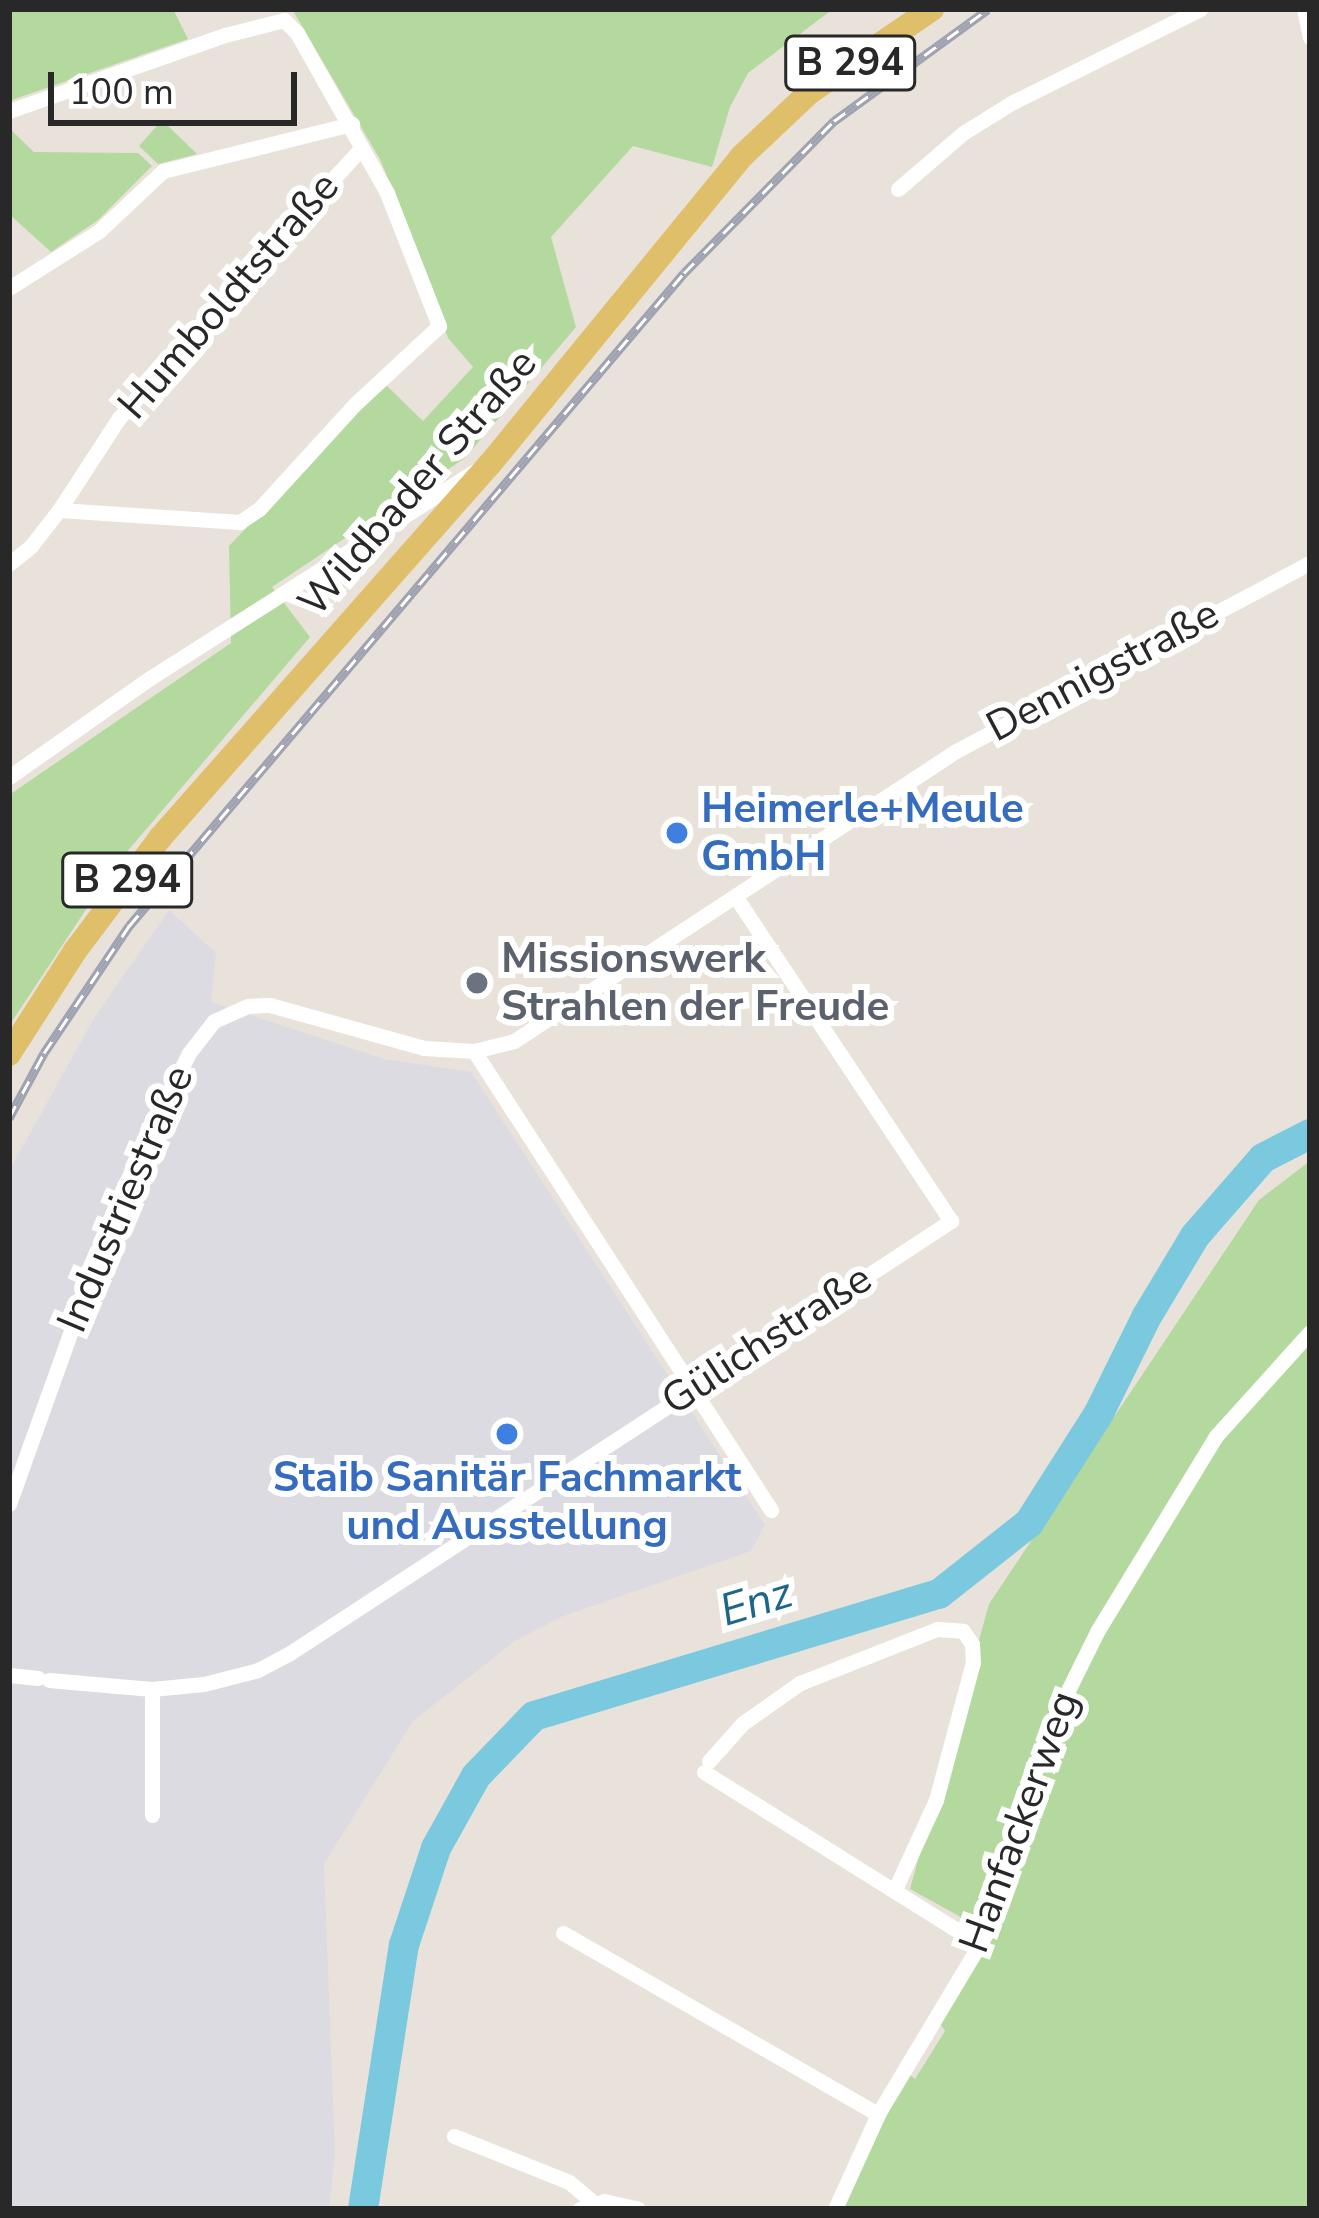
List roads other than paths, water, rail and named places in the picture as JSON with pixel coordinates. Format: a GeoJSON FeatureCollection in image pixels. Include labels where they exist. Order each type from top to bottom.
{"type":"FeatureCollection","features":[{"type":"Feature","properties":{"kind":"main road","name":"Wildbader Straße"},"geometry":{"type":"LineString","coordinates":[[9,1054],[75,951],[160,838],[490,464],[773,123],[842,68],[932,9]]}},
{"type":"Feature","properties":{"kind":"street"},"geometry":{"type":"LineString","coordinates":[[898,190],[963,133],[1013,102],[1200,9]]}},
{"type":"Feature","properties":{"kind":"street"},"geometry":{"type":"LineString","coordinates":[[1304,9],[1310,37]]}},
{"type":"Feature","properties":{"kind":"street","name":"Humboldtstraße"},"geometry":{"type":"LineString","coordinates":[[9,111],[225,35],[284,20],[297,33],[352,124],[361,148],[119,418],[59,510],[31,547],[9,564]]}},
{"type":"Feature","properties":{"kind":"street"},"geometry":{"type":"LineString","coordinates":[[9,288],[99,231],[163,171],[352,124]]}},
{"type":"Feature","properties":{"kind":"street"},"geometry":{"type":"LineString","coordinates":[[59,510],[239,522],[259,509],[370,388],[439,326],[387,193],[361,148]]}},
{"type":"Feature","properties":{"kind":"street"},"geometry":{"type":"LineString","coordinates":[[9,776],[150,678],[392,525],[441,488],[490,464]]}},
{"type":"Feature","properties":{"kind":"street"},"geometry":{"type":"LineString","coordinates":[[392,525],[427,535]]}},
{"type":"Feature","properties":{"kind":"street","name":"Dennigstraße"},"geometry":{"type":"LineString","coordinates":[[474,1051],[514,1040],[549,1022],[956,751],[1310,562]]}},
{"type":"Feature","properties":{"kind":"street","name":"Gülichstraße"},"geometry":{"type":"LineString","coordinates":[[9,1676],[152,1689],[204,1684],[258,1670],[951,1221],[736,897]]}},
{"type":"Feature","properties":{"kind":"street","name":"Industriestraße"},"geometry":{"type":"LineString","coordinates":[[9,1504],[118,1197],[189,1054],[214,1021],[248,1006],[270,1005],[398,1044],[474,1051]]}},
{"type":"Feature","properties":{"kind":"street"},"geometry":{"type":"LineString","coordinates":[[474,1051],[771,1510]]}},
{"type":"Feature","properties":{"kind":"street","name":"Hanfackerweg"},"geometry":{"type":"LineString","coordinates":[[835,2209],[878,2114],[981,1945],[1046,1735],[1098,1630],[1216,1436],[1310,1332]]}},
{"type":"Feature","properties":{"kind":"street"},"geometry":{"type":"LineString","coordinates":[[896,1889],[936,1800],[973,1662],[972,1644],[962,1631],[937,1629],[800,1683],[743,1724],[706,1766],[981,1945]]}},
{"type":"Feature","properties":{"kind":"street"},"geometry":{"type":"LineString","coordinates":[[152,1689],[152,1815]]}},
{"type":"Feature","properties":{"kind":"street"},"geometry":{"type":"LineString","coordinates":[[563,1933],[878,2114]]}},
{"type":"Feature","properties":{"kind":"street"},"geometry":{"type":"LineString","coordinates":[[454,2136],[569,2182],[587,2206],[638,2209]]}},
{"type":"Feature","properties":{"kind":"waterway","name":"Enz"},"geometry":{"type":"LineString","coordinates":[[363,2209],[404,1945],[436,1848],[476,1776],[534,1716],[939,1594],[1029,1523],[1099,1413],[1147,1316],[1195,1236],[1263,1158],[1310,1134]]}},
{"type":"Feature","properties":{"kind":"railway"},"geometry":{"type":"LineString","coordinates":[[9,1118],[44,1053],[129,926],[684,273],[834,121],[988,9]]}},
{"type":"Feature","properties":{"kind":"place","name":"Heimerle+Meule GmbH"},"geometry":{"type":"Point","coordinates":[677,833]}},
{"type":"Feature","properties":{"kind":"place","name":"Missionswerk Strahlen der Freude"},"geometry":{"type":"Point","coordinates":[477,983]}},
{"type":"Feature","properties":{"kind":"place","name":"Staib Sanitär Fachmarkt und Ausstellung"},"geometry":{"type":"Point","coordinates":[507,1434]}}]}
